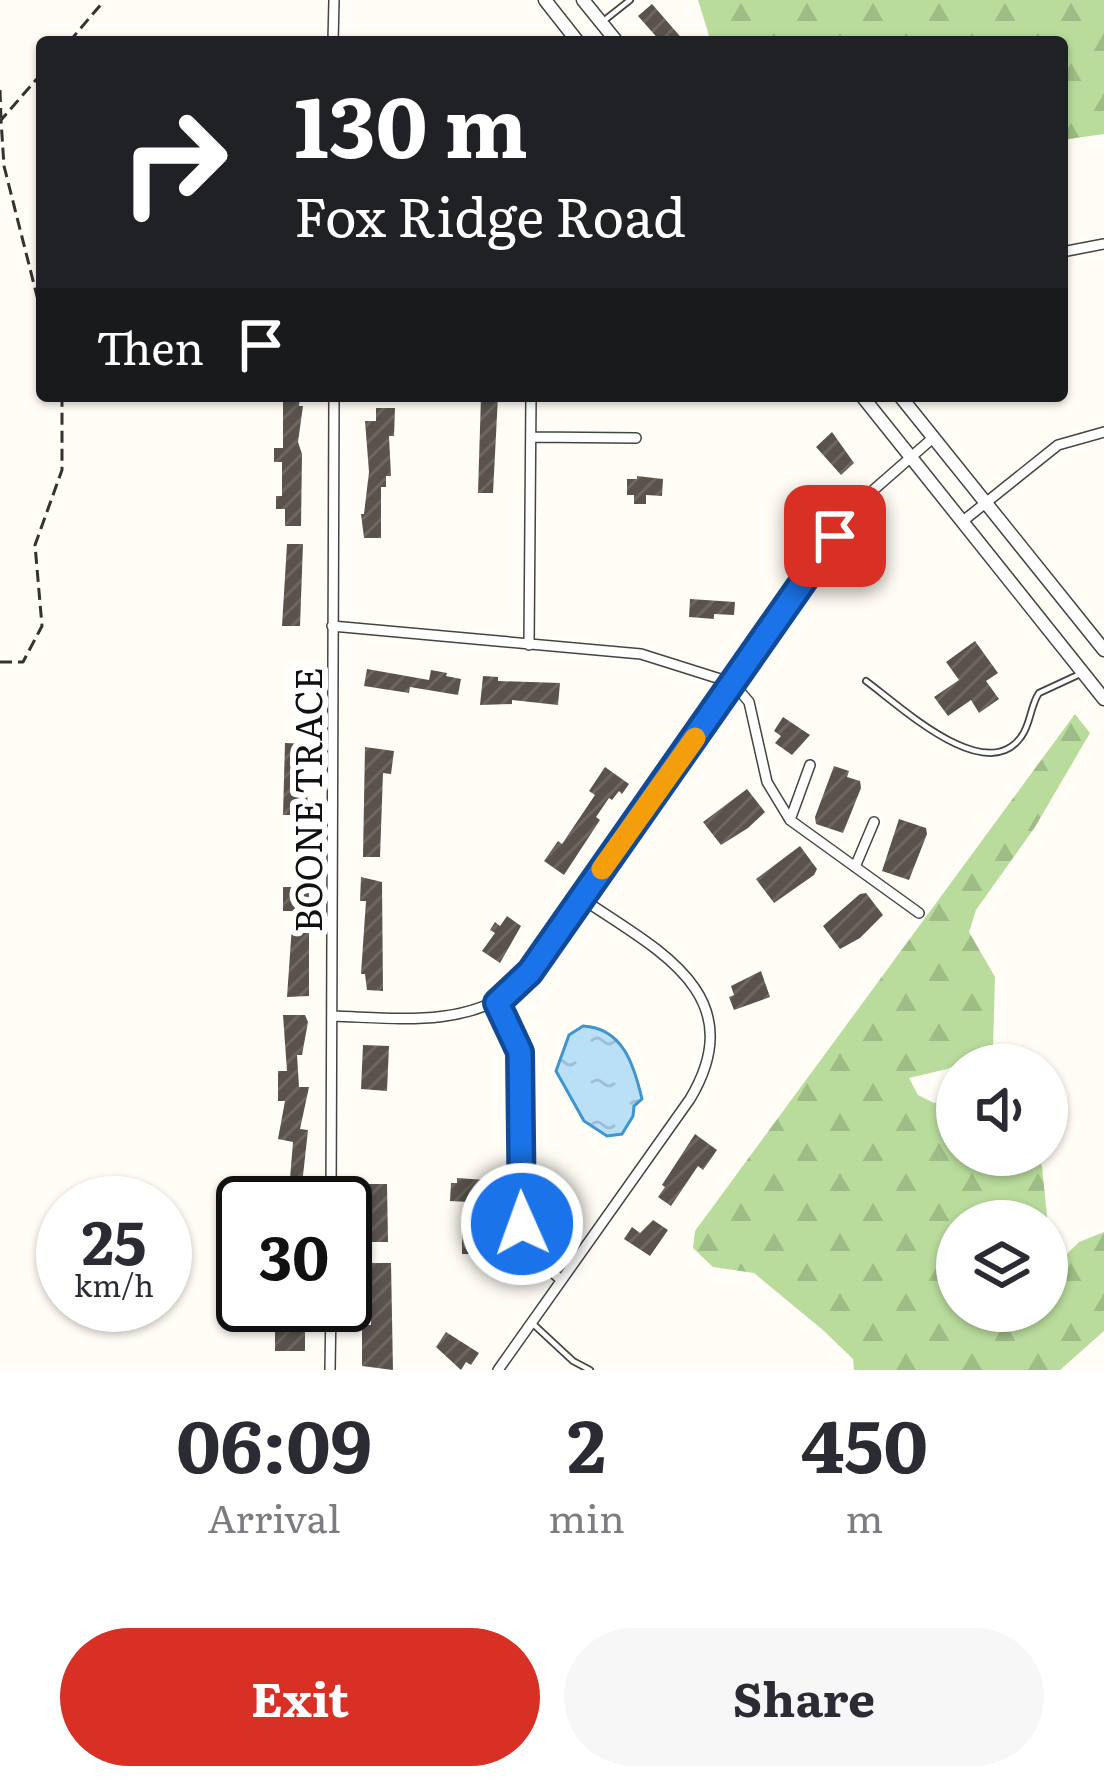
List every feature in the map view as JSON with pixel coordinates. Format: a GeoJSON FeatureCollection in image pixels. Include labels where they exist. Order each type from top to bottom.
{"type":"FeatureCollection","features":[{"type":"Feature","properties":{"kind":"street"},"geometry":{"type":"LineString","coordinates":[[333,36],[334,0]]}},
{"type":"Feature","properties":{"kind":"street"},"geometry":{"type":"LineString","coordinates":[[545,0],[573,36]]}},
{"type":"Feature","properties":{"kind":"street"},"geometry":{"type":"LineString","coordinates":[[583,0],[612,36]]}},
{"type":"Feature","properties":{"kind":"street"},"geometry":{"type":"LineString","coordinates":[[1068,251],[1104,244]]}},
{"type":"Feature","properties":{"kind":"street","name":"BOONE TRACE"},"geometry":{"type":"LineString","coordinates":[[332,1176],[334,402]]}},
{"type":"Feature","properties":{"kind":"street"},"geometry":{"type":"LineString","coordinates":[[530,645],[531,402]]}},
{"type":"Feature","properties":{"kind":"street"},"geometry":{"type":"LineString","coordinates":[[867,402],[1104,698]]}},
{"type":"Feature","properties":{"kind":"street"},"geometry":{"type":"LineString","coordinates":[[905,402],[1104,650]]}},
{"type":"Feature","properties":{"kind":"street"},"geometry":{"type":"LineString","coordinates":[[962,521],[1058,445],[1104,432]]}},
{"type":"Feature","properties":{"kind":"street"},"geometry":{"type":"LineString","coordinates":[[531,437],[636,438]]}},
{"type":"Feature","properties":{"kind":"street"},"geometry":{"type":"LineString","coordinates":[[333,1016],[450,1017],[497,1003],[517,988],[862,500],[934,437]]}},
{"type":"Feature","properties":{"kind":"street"},"geometry":{"type":"LineString","coordinates":[[332,626],[641,654],[733,683],[749,702],[766,782],[790,820],[919,913]]}},
{"type":"Feature","properties":{"kind":"street"},"geometry":{"type":"LineString","coordinates":[[790,820],[810,765]]}},
{"type":"Feature","properties":{"kind":"street"},"geometry":{"type":"LineString","coordinates":[[855,867],[874,822]]}},
{"type":"Feature","properties":{"kind":"street"},"geometry":{"type":"LineString","coordinates":[[498,1370],[690,1100],[700,1082],[711,1038],[707,1010],[680,967],[581,898]]}},
{"type":"Feature","properties":{"kind":"street"},"geometry":{"type":"LineString","coordinates":[[497,1003],[520,1052],[522,1224],[537,1258],[561,1280]]}},
{"type":"Feature","properties":{"kind":"street"},"geometry":{"type":"LineString","coordinates":[[330,1370],[331,1332]]}},
{"type":"Feature","properties":{"kind":"lane"},"geometry":{"type":"LineString","coordinates":[[601,22],[630,0]]}},
{"type":"Feature","properties":{"kind":"lane"},"geometry":{"type":"LineString","coordinates":[[866,682],[960,747],[991,754],[1022,737],[1039,693],[1083,673]]}},
{"type":"Feature","properties":{"kind":"lane"},"geometry":{"type":"LineString","coordinates":[[531,1322],[590,1370]]}},
{"type":"Feature","properties":{"kind":"path"},"geometry":{"type":"LineString","coordinates":[[74,36],[103,2]]}},
{"type":"Feature","properties":{"kind":"path"},"geometry":{"type":"LineString","coordinates":[[2,120],[36,80]]}},
{"type":"Feature","properties":{"kind":"path"},"geometry":{"type":"LineString","coordinates":[[0,90],[4,166],[36,292]]}},
{"type":"Feature","properties":{"kind":"path"},"geometry":{"type":"LineString","coordinates":[[0,662],[23,662],[42,626],[35,545],[62,470],[62,402]]}},
{"type":"Feature","properties":{"kind":"green space"},"geometry":{"type":"Polygon","coordinates":[[[698,0],[1104,0],[1104,134],[1068,139],[1068,36],[709,36],[698,0]]]}},
{"type":"Feature","properties":{"kind":"green space"},"geometry":{"type":"Polygon","coordinates":[[[1075,714],[1090,733],[1035,827],[976,910],[969,932],[995,977],[993,1044],[936,1044],[936,1072],[909,1078],[918,1095],[936,1102],[936,1176],[1043,1176],[1045,1200],[936,1200],[936,1332],[1068,1332],[1068,1253],[1079,1242],[1104,1232],[1104,1331],[1060,1370],[854,1370],[853,1359],[754,1273],[713,1267],[693,1248],[695,1231],[1075,714]]]}},
{"type":"Feature","properties":{"kind":"water"},"geometry":{"type":"Polygon","coordinates":[[[583,1026],[597,1028],[617,1041],[635,1074],[642,1099],[622,1134],[607,1136],[584,1121],[556,1071],[569,1035],[583,1026]]]}},
{"type":"Feature","properties":{"kind":"building"},"geometry":{"type":"Polygon","coordinates":[[[652,4],[680,36],[656,36],[638,16],[652,4]]]}},
{"type":"Feature","properties":{"kind":"building"},"geometry":{"type":"Polygon","coordinates":[[[283,402],[299,402],[301,526],[285,526],[285,509],[276,509],[276,496],[282,496],[282,462],[274,462],[274,448],[283,448],[283,402]]]}},
{"type":"Feature","properties":{"kind":"building"},"geometry":{"type":"Polygon","coordinates":[[[481,402],[498,402],[493,493],[478,493],[481,402]]]}},
{"type":"Feature","properties":{"kind":"building"},"geometry":{"type":"Polygon","coordinates":[[[376,408],[395,408],[394,436],[389,436],[391,476],[386,476],[386,487],[381,487],[381,538],[364,538],[361,514],[369,472],[365,421],[376,421],[376,408]]]}},
{"type":"Feature","properties":{"kind":"building"},"geometry":{"type":"Polygon","coordinates":[[[832,432],[854,463],[841,475],[816,447],[832,432]]]}},
{"type":"Feature","properties":{"kind":"building"},"geometry":{"type":"Polygon","coordinates":[[[627,479],[663,479],[662,496],[646,495],[646,504],[634,504],[634,495],[627,495],[627,479]]]}},
{"type":"Feature","properties":{"kind":"building"},"geometry":{"type":"Polygon","coordinates":[[[287,544],[303,544],[300,626],[282,626],[287,544]]]}},
{"type":"Feature","properties":{"kind":"building"},"geometry":{"type":"Polygon","coordinates":[[[690,599],[735,602],[734,615],[689,617],[690,599]]]}},
{"type":"Feature","properties":{"kind":"building"},"geometry":{"type":"Polygon","coordinates":[[[975,641],[998,673],[986,681],[999,699],[979,713],[971,700],[948,716],[934,697],[959,680],[946,662],[975,641]]]}},
{"type":"Feature","properties":{"kind":"building"},"geometry":{"type":"Polygon","coordinates":[[[367,669],[429,680],[431,670],[447,673],[461,679],[458,695],[364,686],[367,669]]]}},
{"type":"Feature","properties":{"kind":"building"},"geometry":{"type":"Polygon","coordinates":[[[483,676],[498,677],[498,681],[560,683],[558,705],[512,700],[512,704],[480,705],[483,676]]]}},
{"type":"Feature","properties":{"kind":"building"},"geometry":{"type":"Polygon","coordinates":[[[783,717],[810,735],[792,755],[775,743],[781,736],[774,731],[783,717]]]}},
{"type":"Feature","properties":{"kind":"building"},"geometry":{"type":"Polygon","coordinates":[[[285,743],[309,744],[307,815],[283,815],[285,743]]]}},
{"type":"Feature","properties":{"kind":"building"},"geometry":{"type":"Polygon","coordinates":[[[365,747],[394,751],[391,774],[383,773],[380,857],[363,857],[365,747]]]}},
{"type":"Feature","properties":{"kind":"building"},"geometry":{"type":"Polygon","coordinates":[[[834,766],[849,771],[847,777],[860,781],[861,788],[843,833],[816,824],[815,817],[834,766]]]}},
{"type":"Feature","properties":{"kind":"building"},"geometry":{"type":"Polygon","coordinates":[[[605,767],[629,784],[622,794],[619,791],[609,798],[564,875],[544,861],[558,841],[562,844],[595,795],[589,791],[605,767]]]}},
{"type":"Feature","properties":{"kind":"building"},"geometry":{"type":"Polygon","coordinates":[[[747,789],[765,812],[721,845],[703,822],[747,789]]]}},
{"type":"Feature","properties":{"kind":"building"},"geometry":{"type":"Polygon","coordinates":[[[899,819],[926,828],[927,834],[909,880],[882,871],[899,819]]]}},
{"type":"Feature","properties":{"kind":"building"},"geometry":{"type":"Polygon","coordinates":[[[800,846],[817,869],[774,903],[756,879],[800,846]]]}},
{"type":"Feature","properties":{"kind":"building"},"geometry":{"type":"Polygon","coordinates":[[[361,877],[382,882],[383,991],[367,990],[365,974],[361,974],[366,901],[360,901],[361,877]]]}},
{"type":"Feature","properties":{"kind":"building"},"geometry":{"type":"Polygon","coordinates":[[[283,887],[309,887],[309,996],[287,997],[293,911],[283,911],[283,887]]]}},
{"type":"Feature","properties":{"kind":"building"},"geometry":{"type":"Polygon","coordinates":[[[866,893],[883,915],[860,938],[840,949],[823,926],[866,893]]]}},
{"type":"Feature","properties":{"kind":"building"},"geometry":{"type":"Polygon","coordinates":[[[507,916],[521,926],[500,963],[482,951],[495,933],[490,930],[495,922],[500,926],[507,916]]]}},
{"type":"Feature","properties":{"kind":"building"},"geometry":{"type":"Polygon","coordinates":[[[761,971],[770,997],[734,1010],[731,986],[761,971]]]}},
{"type":"Feature","properties":{"kind":"building"},"geometry":{"type":"Polygon","coordinates":[[[283,1015],[305,1015],[302,1055],[297,1055],[299,1087],[309,1087],[300,1129],[308,1130],[303,1176],[290,1176],[293,1142],[278,1139],[285,1101],[278,1101],[278,1071],[287,1071],[283,1015]]]}},
{"type":"Feature","properties":{"kind":"building"},"geometry":{"type":"Polygon","coordinates":[[[363,1045],[389,1046],[387,1091],[361,1089],[363,1045]]]}},
{"type":"Feature","properties":{"kind":"building"},"geometry":{"type":"Polygon","coordinates":[[[695,1134],[717,1150],[703,1170],[698,1166],[671,1206],[658,1197],[662,1185],[695,1134]]]}},
{"type":"Feature","properties":{"kind":"building"},"geometry":{"type":"Polygon","coordinates":[[[457,1178],[485,1180],[489,1203],[450,1201],[451,1183],[457,1183],[457,1178]]]}},
{"type":"Feature","properties":{"kind":"building"},"geometry":{"type":"Polygon","coordinates":[[[372,1184],[387,1184],[388,1242],[372,1242],[372,1184]]]}},
{"type":"Feature","properties":{"kind":"building"},"geometry":{"type":"Polygon","coordinates":[[[653,1220],[668,1230],[650,1256],[624,1239],[632,1227],[640,1233],[653,1220]]]}},
{"type":"Feature","properties":{"kind":"building"},"geometry":{"type":"Polygon","coordinates":[[[462,1223],[488,1223],[493,1254],[462,1254],[462,1223]]]}},
{"type":"Feature","properties":{"kind":"building"},"geometry":{"type":"Polygon","coordinates":[[[372,1263],[391,1263],[393,1370],[362,1366],[362,1332],[372,1332],[372,1263]]]}},
{"type":"Feature","properties":{"kind":"building"},"geometry":{"type":"Polygon","coordinates":[[[275,1332],[305,1332],[305,1351],[275,1351],[275,1332]]]}},
{"type":"Feature","properties":{"kind":"building"},"geometry":{"type":"Polygon","coordinates":[[[446,1332],[479,1353],[471,1365],[466,1362],[461,1370],[436,1347],[446,1332]]]}},
{"type":"Feature","properties":{"kind":"slow traffic"},"geometry":{"type":"LineString","coordinates":[[602,869],[695,738]]}},
{"type":"Feature","properties":{"kind":"route"},"geometry":{"type":"LineString","coordinates":[[522,1224],[520,1052],[497,1003],[530,972],[835,536]]}}]}
